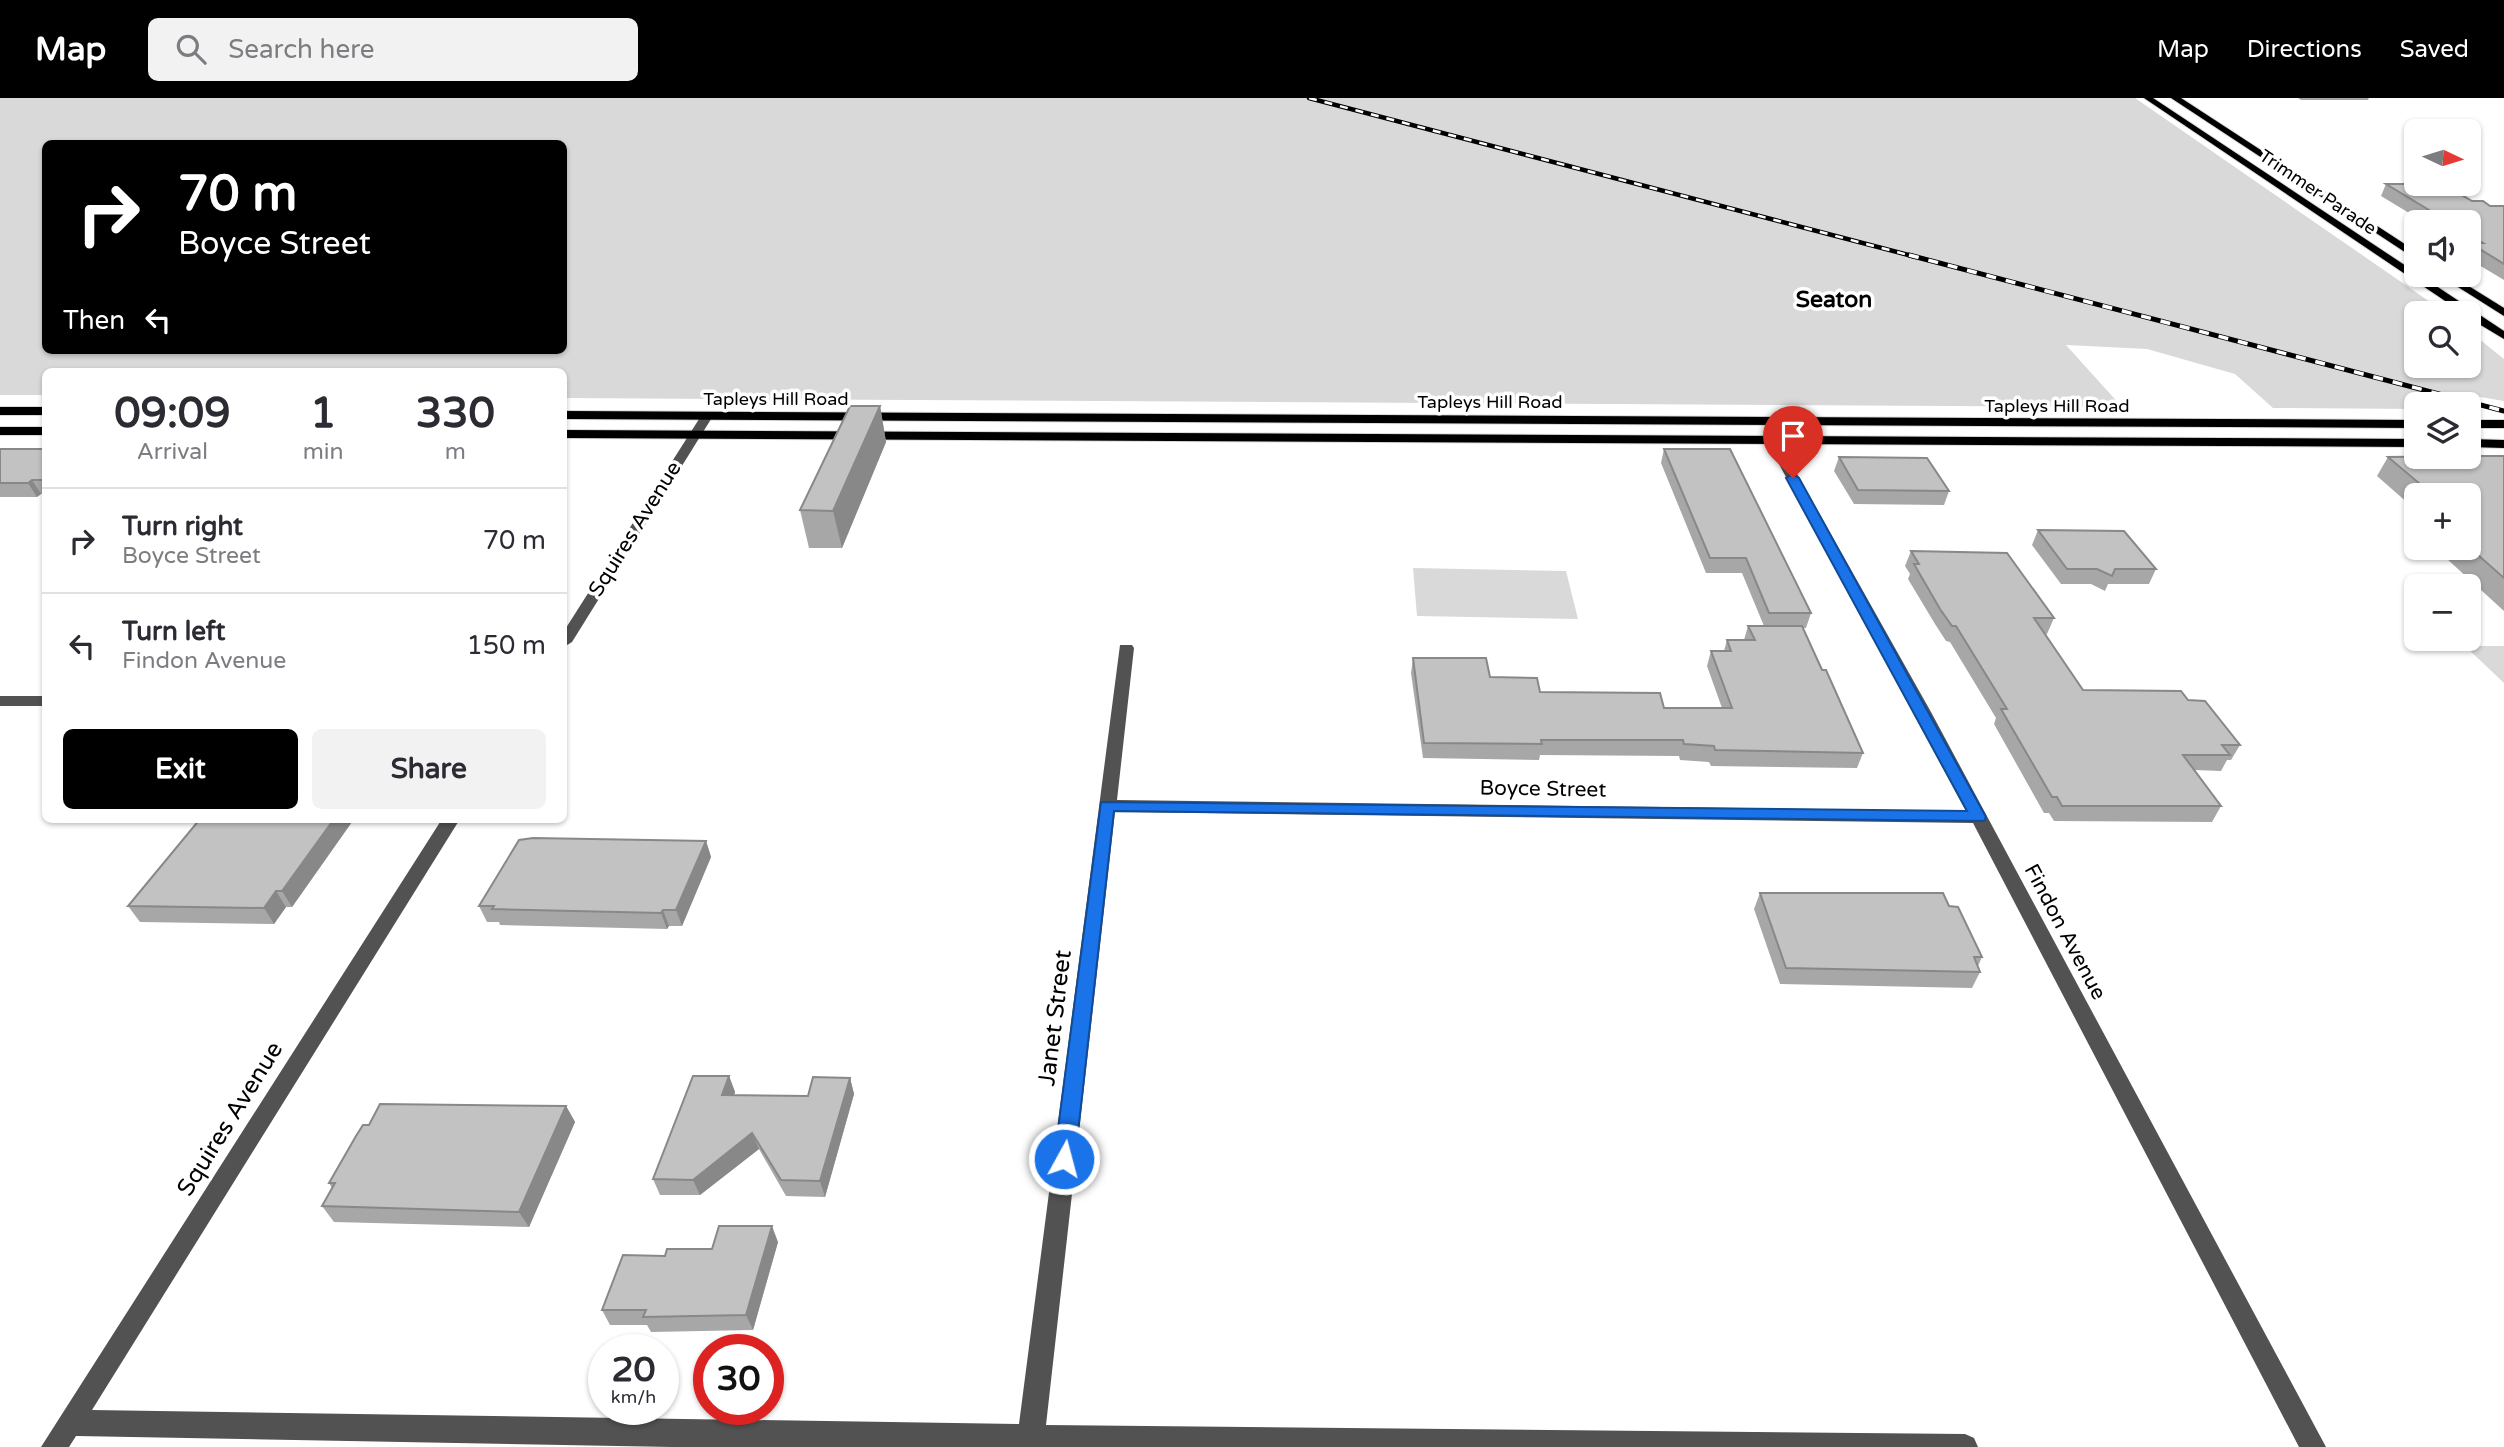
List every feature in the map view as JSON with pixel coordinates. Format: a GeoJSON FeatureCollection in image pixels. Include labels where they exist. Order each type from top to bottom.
{"type":"FeatureCollection","features":[{"type":"Feature","properties":{"kind":"main road","name":"Trimmer Parade"},"geometry":{"type":"LineString","coordinates":[[2148,98],[2504,336]]}},
{"type":"Feature","properties":{"kind":"main road","name":"Trimmer Parade"},"geometry":{"type":"LineString","coordinates":[[2175,98],[2404,248]]}},
{"type":"Feature","properties":{"kind":"main road"},"geometry":{"type":"LineString","coordinates":[[2463,287],[2504,313]]}},
{"type":"Feature","properties":{"kind":"main road"},"geometry":{"type":"LineString","coordinates":[[0,411],[42,411]]}},
{"type":"Feature","properties":{"kind":"main road","name":"Tapleys Hill Road"},"geometry":{"type":"LineString","coordinates":[[567,415],[2404,424]]}},
{"type":"Feature","properties":{"kind":"main road"},"geometry":{"type":"LineString","coordinates":[[2481,424],[2504,424]]}},
{"type":"Feature","properties":{"kind":"main road"},"geometry":{"type":"LineString","coordinates":[[0,431],[42,431]]}},
{"type":"Feature","properties":{"kind":"main road","name":"Tapleys Hill Road"},"geometry":{"type":"LineString","coordinates":[[567,434],[2404,443]]}},
{"type":"Feature","properties":{"kind":"main road"},"geometry":{"type":"LineString","coordinates":[[2481,443],[2504,444]]}},
{"type":"Feature","properties":{"kind":"street","name":"Squires Avenue"},"geometry":{"type":"LineString","coordinates":[[567,637],[707,416]]}},
{"type":"Feature","properties":{"kind":"street","name":"Findon Avenue"},"geometry":{"type":"LineString","coordinates":[[1772,440],[1978,817],[2314,1447]]}},
{"type":"Feature","properties":{"kind":"street","name":"Janet Street"},"geometry":{"type":"LineString","coordinates":[[1031,1437],[1126,648]]}},
{"type":"Feature","properties":{"kind":"street"},"geometry":{"type":"LineString","coordinates":[[0,701],[42,701]]}},
{"type":"Feature","properties":{"kind":"street","name":"Boyce Street"},"geometry":{"type":"LineString","coordinates":[[1107,806],[1978,817]]}},
{"type":"Feature","properties":{"kind":"street","name":"Squires Avenue"},"geometry":{"type":"LineString","coordinates":[[54,1447],[448,823]]}},
{"type":"Feature","properties":{"kind":"street"},"geometry":{"type":"LineString","coordinates":[[69,1423],[1965,1447]]}},
{"type":"Feature","properties":{"kind":"shaded area"},"geometry":{"type":"Polygon","coordinates":[[[0,98],[2135,98],[2404,284],[2404,287],[2408,287],[2429,301],[2404,301],[2404,378],[2481,378],[2481,341],[2504,359],[2504,401],[2481,397],[2481,392],[2404,392],[2404,409],[2273,408],[2235,374],[2147,349],[2066,345],[2122,407],[567,398],[567,368],[42,368],[42,395],[0,395],[0,98]]]}},
{"type":"Feature","properties":{"kind":"shaded area"},"geometry":{"type":"Polygon","coordinates":[[[1413,568],[1566,571],[1578,619],[1417,616],[1413,568]]]}},
{"type":"Feature","properties":{"kind":"shaded area"},"geometry":{"type":"Polygon","coordinates":[[[2481,646],[2504,646],[2504,683],[2470,651],[2481,651],[2481,646]]]}},
{"type":"Feature","properties":{"kind":"building"},"geometry":{"type":"Polygon","coordinates":[[[2386,184],[2404,184],[2404,195],[2386,184]]]}},
{"type":"Feature","properties":{"kind":"building"},"geometry":{"type":"Polygon","coordinates":[[[2406,196],[2463,196],[2472,201],[2483,201],[2490,206],[2504,206],[2504,264],[2481,250],[2481,210],[2429,210],[2406,196]]]}},
{"type":"Feature","properties":{"kind":"building"},"geometry":{"type":"Polygon","coordinates":[[[850,406],[880,406],[833,511],[800,510],[850,406]]]}},
{"type":"Feature","properties":{"kind":"building"},"geometry":{"type":"Polygon","coordinates":[[[0,449],[42,449],[42,480],[0,483],[0,449]]]}},
{"type":"Feature","properties":{"kind":"building"},"geometry":{"type":"Polygon","coordinates":[[[1664,449],[1730,449],[1811,613],[1769,613],[1746,558],[1710,558],[1664,449]]]}},
{"type":"Feature","properties":{"kind":"building"},"geometry":{"type":"Polygon","coordinates":[[[2481,456],[2504,456],[2504,578],[2481,558],[2481,483],[2419,483],[2388,457],[2404,457],[2404,469],[2481,469],[2481,456]]]}},
{"type":"Feature","properties":{"kind":"building"},"geometry":{"type":"Polygon","coordinates":[[[1839,457],[1927,458],[1949,491],[1858,490],[1839,457]]]}},
{"type":"Feature","properties":{"kind":"building"},"geometry":{"type":"Polygon","coordinates":[[[2038,530],[2124,531],[2156,569],[2115,569],[2112,576],[2097,569],[2067,569],[2038,530]]]}},
{"type":"Feature","properties":{"kind":"building"},"geometry":{"type":"Polygon","coordinates":[[[1911,551],[2007,553],[2054,618],[2034,618],[2083,690],[2181,691],[2188,700],[2205,701],[2240,745],[2222,745],[2230,755],[2183,755],[2221,806],[2062,806],[2057,797],[2052,797],[2001,709],[2007,709],[1956,626],[1952,626],[1940,609],[1914,564],[1919,564],[1911,551]]]}},
{"type":"Feature","properties":{"kind":"building"},"geometry":{"type":"Polygon","coordinates":[[[1748,626],[1802,626],[1822,670],[1826,670],[1863,753],[1715,750],[1714,746],[1684,744],[1683,740],[1541,740],[1542,744],[1424,743],[1413,658],[1486,658],[1490,677],[1537,678],[1540,692],[1660,693],[1664,708],[1732,708],[1711,651],[1731,651],[1727,640],[1755,640],[1748,626]]]}},
{"type":"Feature","properties":{"kind":"building"},"geometry":{"type":"Polygon","coordinates":[[[197,823],[331,823],[282,891],[276,891],[264,908],[128,906],[197,823]]]}},
{"type":"Feature","properties":{"kind":"building"},"geometry":{"type":"Polygon","coordinates":[[[519,840],[706,841],[676,910],[663,910],[661,913],[492,909],[494,906],[479,906],[519,840]]]}},
{"type":"Feature","properties":{"kind":"building"},"geometry":{"type":"Polygon","coordinates":[[[1760,893],[1943,893],[1949,906],[1958,907],[1982,957],[1974,957],[1980,972],[1786,968],[1760,893]]]}},
{"type":"Feature","properties":{"kind":"building"},"geometry":{"type":"Polygon","coordinates":[[[693,1076],[729,1076],[722,1095],[808,1096],[813,1077],[850,1078],[820,1181],[781,1180],[752,1133],[693,1180],[653,1179],[693,1076]]]}},
{"type":"Feature","properties":{"kind":"building"},"geometry":{"type":"Polygon","coordinates":[[[380,1104],[566,1106],[519,1212],[322,1206],[335,1183],[329,1183],[363,1125],[369,1125],[380,1104]]]}},
{"type":"Feature","properties":{"kind":"building"},"geometry":{"type":"Polygon","coordinates":[[[719,1226],[772,1226],[746,1315],[643,1317],[646,1310],[602,1310],[623,1255],[665,1256],[667,1249],[712,1249],[719,1226]]]}},
{"type":"Feature","properties":{"kind":"railway"},"geometry":{"type":"LineString","coordinates":[[1309,98],[1916,257]]}},
{"type":"Feature","properties":{"kind":"railway"},"geometry":{"type":"LineString","coordinates":[[1909,255],[2504,411]]}},
{"type":"Feature","properties":{"kind":"district","name":"Seaton"},"geometry":{"type":"Point","coordinates":[1834,300]}},
{"type":"Feature","properties":{"kind":"route"},"geometry":{"type":"LineString","coordinates":[[1064,1159],[1107,806],[1978,817],[1793,478]]}}]}
